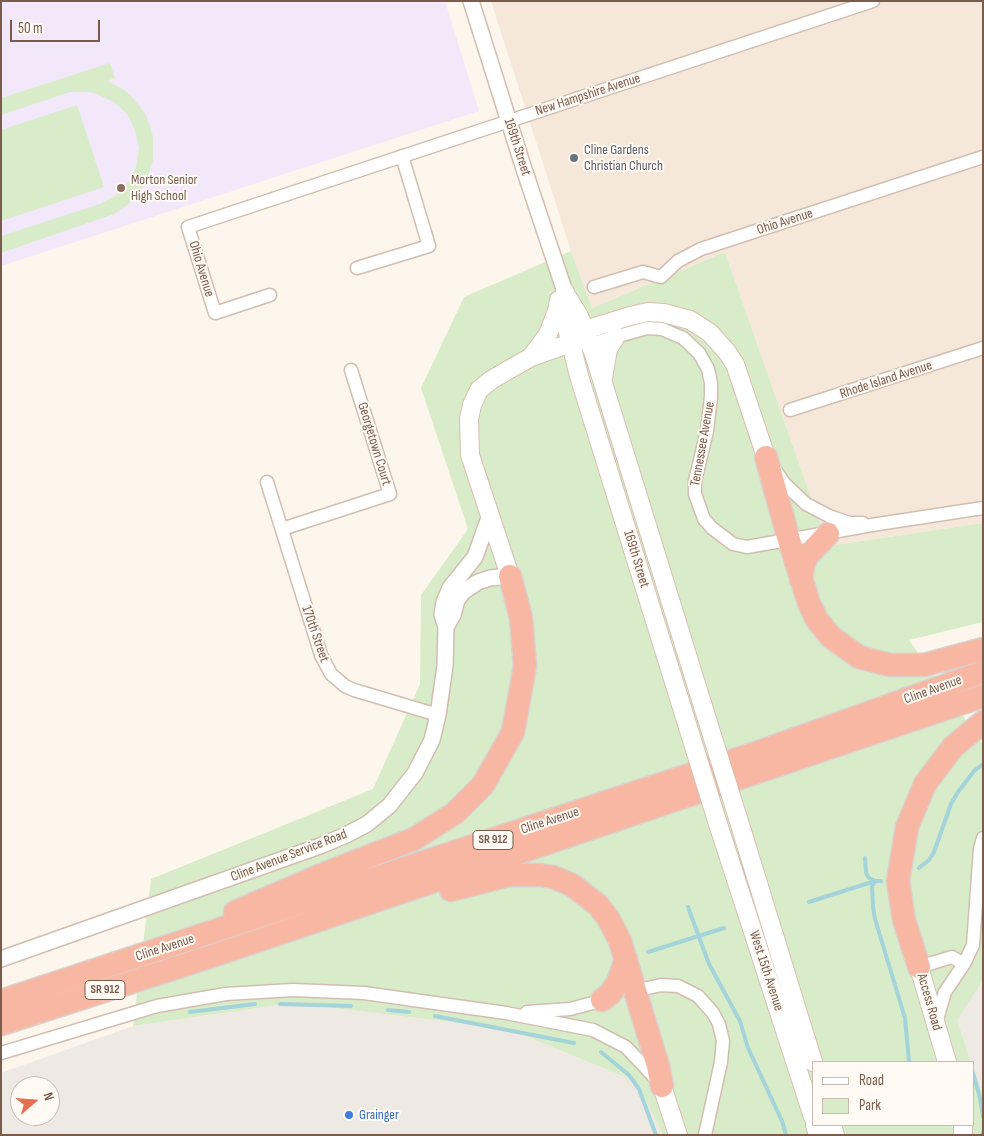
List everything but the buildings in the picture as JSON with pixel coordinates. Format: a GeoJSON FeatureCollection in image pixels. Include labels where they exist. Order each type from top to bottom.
{"type":"FeatureCollection","features":[{"type":"Feature","properties":{"kind":"highway"},"geometry":{"type":"LineString","coordinates":[[766,457],[800,580],[817,620],[830,637],[859,657],[890,665],[924,665],[983,649]]}},
{"type":"Feature","properties":{"kind":"highway"},"geometry":{"type":"LineString","coordinates":[[800,580],[803,564],[807,556],[828,534]]}},
{"type":"Feature","properties":{"kind":"highway"},"geometry":{"type":"LineString","coordinates":[[145,955],[252,904],[414,839],[455,812],[483,785],[513,732],[526,666],[522,618],[510,576]]}},
{"type":"Feature","properties":{"kind":"highway","name":"Cline Avenue"},"geometry":{"type":"LineString","coordinates":[[1,1001],[753,754],[983,672]]}},
{"type":"Feature","properties":{"kind":"highway","name":"Cline Avenue"},"geometry":{"type":"LineString","coordinates":[[1,1024],[209,957],[983,696]]}},
{"type":"Feature","properties":{"kind":"highway"},"geometry":{"type":"LineString","coordinates":[[919,967],[904,920],[898,881],[907,827],[925,784],[953,747],[983,722]]}},
{"type":"Feature","properties":{"kind":"highway"},"geometry":{"type":"LineString","coordinates":[[209,957],[495,878],[531,874],[553,877],[572,885],[598,905],[615,931],[626,959],[658,1066],[662,1086]]}},
{"type":"Feature","properties":{"kind":"highway"},"geometry":{"type":"LineString","coordinates":[[602,1000],[610,994],[618,982],[626,959]]}},
{"type":"Feature","properties":{"kind":"main road","name":"169th Street"},"geometry":{"type":"LineString","coordinates":[[563,287],[587,337],[603,383],[737,815]]}},
{"type":"Feature","properties":{"kind":"main road","name":"169th Street"},"geometry":{"type":"LineString","coordinates":[[563,287],[566,324],[579,376],[718,824]]}},
{"type":"Feature","properties":{"kind":"main road"},"geometry":{"type":"LineString","coordinates":[[531,357],[548,334],[557,311],[563,287]]}},
{"type":"Feature","properties":{"kind":"main road","name":"Tennessee Avenue"},"geometry":{"type":"LineString","coordinates":[[587,337],[630,316],[648,312],[664,313],[690,320],[701,327],[727,352],[735,364],[766,457]]}},
{"type":"Feature","properties":{"kind":"main road"},"geometry":{"type":"LineString","coordinates":[[603,383],[604,364],[608,350],[616,336]]}},
{"type":"Feature","properties":{"kind":"main road"},"geometry":{"type":"LineString","coordinates":[[510,576],[470,455],[468,419],[472,405],[479,390],[491,380],[531,357],[587,337]]}},
{"type":"Feature","properties":{"kind":"main road","name":"West 15th Avenue"},"geometry":{"type":"LineString","coordinates":[[737,815],[813,1061]]}},
{"type":"Feature","properties":{"kind":"main road","name":"West 15th Avenue"},"geometry":{"type":"LineString","coordinates":[[718,824],[812,1114]]}},
{"type":"Feature","properties":{"kind":"main road","name":"Access Road"},"geometry":{"type":"LineString","coordinates":[[919,967],[947,1061]]}},
{"type":"Feature","properties":{"kind":"main road"},"geometry":{"type":"LineString","coordinates":[[662,1086],[678,1135]]}},
{"type":"Feature","properties":{"kind":"street","name":"169th Street"},"geometry":{"type":"LineString","coordinates":[[471,1],[508,121],[563,287]]}},
{"type":"Feature","properties":{"kind":"street","name":"New Hampshire Avenue"},"geometry":{"type":"LineString","coordinates":[[188,227],[873,1]]}},
{"type":"Feature","properties":{"kind":"street"},"geometry":{"type":"LineString","coordinates":[[357,268],[429,246],[402,156]]}},
{"type":"Feature","properties":{"kind":"street","name":"Ohio Avenue"},"geometry":{"type":"LineString","coordinates":[[594,287],[643,272],[661,277],[678,261],[701,249],[983,157]]}},
{"type":"Feature","properties":{"kind":"street","name":"Ohio Avenue"},"geometry":{"type":"LineString","coordinates":[[188,227],[215,313],[270,296]]}},
{"type":"Feature","properties":{"kind":"street","name":"Tennessee Avenue"},"geometry":{"type":"LineString","coordinates":[[587,337],[616,336],[647,328],[662,329],[683,338],[699,353],[708,369],[712,383],[707,431],[694,481],[695,494],[704,518],[712,528],[733,544],[747,547],[983,508]]}},
{"type":"Feature","properties":{"kind":"street","name":"Rhode Island Avenue"},"geometry":{"type":"LineString","coordinates":[[790,410],[983,348]]}},
{"type":"Feature","properties":{"kind":"street","name":"Georgetown Court"},"geometry":{"type":"LineString","coordinates":[[282,529],[390,494],[351,370]]}},
{"type":"Feature","properties":{"kind":"street","name":"Tennessee Avenue"},"geometry":{"type":"LineString","coordinates":[[766,457],[784,482],[806,504],[829,516],[850,522],[878,524]]}},
{"type":"Feature","properties":{"kind":"street","name":"170th Street"},"geometry":{"type":"LineString","coordinates":[[267,482],[321,655],[331,674],[345,686],[354,690],[438,715]]}},
{"type":"Feature","properties":{"kind":"street","name":"Cline Avenue Service Road"},"geometry":{"type":"LineString","coordinates":[[1,959],[346,836],[368,824],[390,806],[415,773],[432,740],[438,715],[445,666],[446,627],[442,614],[444,602],[450,588],[475,557],[490,515]]}},
{"type":"Feature","properties":{"kind":"street","name":"Cline Avenue Service Road"},"geometry":{"type":"LineString","coordinates":[[446,627],[453,615],[457,600],[463,592],[478,582],[490,578],[510,576]]}},
{"type":"Feature","properties":{"kind":"street"},"geometry":{"type":"LineString","coordinates":[[935,1026],[945,992],[964,964],[973,945],[980,850],[983,838]]}},
{"type":"Feature","properties":{"kind":"street","name":"Access Road"},"geometry":{"type":"LineString","coordinates":[[919,967],[952,957],[964,964]]}},
{"type":"Feature","properties":{"kind":"street"},"geometry":{"type":"LineString","coordinates":[[506,1013],[570,1009],[635,990],[661,985],[678,986],[698,996],[713,1012],[723,1042],[721,1062],[705,1135]]}},
{"type":"Feature","properties":{"kind":"street"},"geometry":{"type":"LineString","coordinates":[[1,1053],[157,1006],[226,994],[293,990],[364,993],[506,1013],[593,1030],[626,1047],[662,1086]]}},
{"type":"Feature","properties":{"kind":"shaded area","name":"Morton Senior High School"},"geometry":{"type":"Polygon","coordinates":[[[1,1],[445,1],[479,111],[1,266],[1,1]]]}},
{"type":"Feature","properties":{"kind":"shaded area"},"geometry":{"type":"Polygon","coordinates":[[[491,1],[983,1],[983,523],[828,546],[725,252],[592,308],[571,251],[491,1]]]}},
{"type":"Feature","properties":{"kind":"shaded area"},"geometry":{"type":"Polygon","coordinates":[[[983,980],[983,1094],[974,1069],[974,1061],[971,1061],[956,1020],[983,980]]]}},
{"type":"Feature","properties":{"kind":"shaded area"},"geometry":{"type":"Polygon","coordinates":[[[292,1003],[508,1029],[637,1082],[663,1135],[1,1135],[1,1073],[133,1026],[292,1003]]]}},
{"type":"Feature","properties":{"kind":"green space"},"geometry":{"type":"Polygon","coordinates":[[[110,63],[115,78],[107,81],[123,89],[132,97],[146,115],[150,126],[153,137],[153,160],[146,182],[133,201],[114,214],[1,253],[1,236],[100,204],[116,195],[133,174],[139,148],[135,130],[127,114],[114,102],[97,94],[70,92],[1,115],[1,98],[110,63]]]}},
{"type":"Feature","properties":{"kind":"green space"},"geometry":{"type":"Polygon","coordinates":[[[77,105],[104,187],[1,221],[1,130],[77,105]]]}},
{"type":"Feature","properties":{"kind":"green space"},"geometry":{"type":"Polygon","coordinates":[[[571,251],[592,308],[725,252],[828,546],[983,523],[983,622],[909,640],[983,744],[983,980],[957,1020],[971,1061],[812,1061],[812,1126],[974,1126],[974,1069],[983,1094],[983,1126],[980,1135],[663,1135],[637,1082],[508,1029],[292,1003],[133,1026],[151,879],[373,789],[420,684],[421,595],[468,529],[421,388],[464,297],[571,251]]]}},
{"type":"Feature","properties":{"kind":"waterway"},"geometry":{"type":"LineString","coordinates":[[919,868],[929,860],[934,852],[951,804],[958,792],[974,771],[983,764]]}},
{"type":"Feature","properties":{"kind":"waterway"},"geometry":{"type":"LineString","coordinates":[[865,858],[866,873],[869,878],[875,881]]}},
{"type":"Feature","properties":{"kind":"waterway"},"geometry":{"type":"LineString","coordinates":[[881,881],[875,881],[872,886],[873,907],[905,1018],[909,1061]]}},
{"type":"Feature","properties":{"kind":"waterway"},"geometry":{"type":"LineString","coordinates":[[809,902],[875,881]]}},
{"type":"Feature","properties":{"kind":"waterway"},"geometry":{"type":"LineString","coordinates":[[688,907],[709,964],[740,1021],[748,1048],[782,1121],[786,1135]]}},
{"type":"Feature","properties":{"kind":"waterway"},"geometry":{"type":"LineString","coordinates":[[648,952],[724,928]]}},
{"type":"Feature","properties":{"kind":"waterway"},"geometry":{"type":"LineString","coordinates":[[190,1012],[255,1004]]}},
{"type":"Feature","properties":{"kind":"waterway"},"geometry":{"type":"LineString","coordinates":[[280,1004],[351,1006]]}},
{"type":"Feature","properties":{"kind":"waterway"},"geometry":{"type":"LineString","coordinates":[[388,1010],[409,1012]]}},
{"type":"Feature","properties":{"kind":"waterway"},"geometry":{"type":"LineString","coordinates":[[435,1016],[574,1043]]}},
{"type":"Feature","properties":{"kind":"waterway"},"geometry":{"type":"LineString","coordinates":[[601,1052],[629,1075],[639,1089],[656,1135]]}},
{"type":"Feature","properties":{"kind":"waterway"},"geometry":{"type":"LineString","coordinates":[[974,1077],[983,1117]]}},
{"type":"Feature","properties":{"kind":"place","name":"Cline Gardens Christian Church"},"geometry":{"type":"Point","coordinates":[574,158]}},
{"type":"Feature","properties":{"kind":"place","name":"Morton Senior High School"},"geometry":{"type":"Point","coordinates":[121,188]}},
{"type":"Feature","properties":{"kind":"place","name":"Grainger"},"geometry":{"type":"Point","coordinates":[349,1115]}}]}
